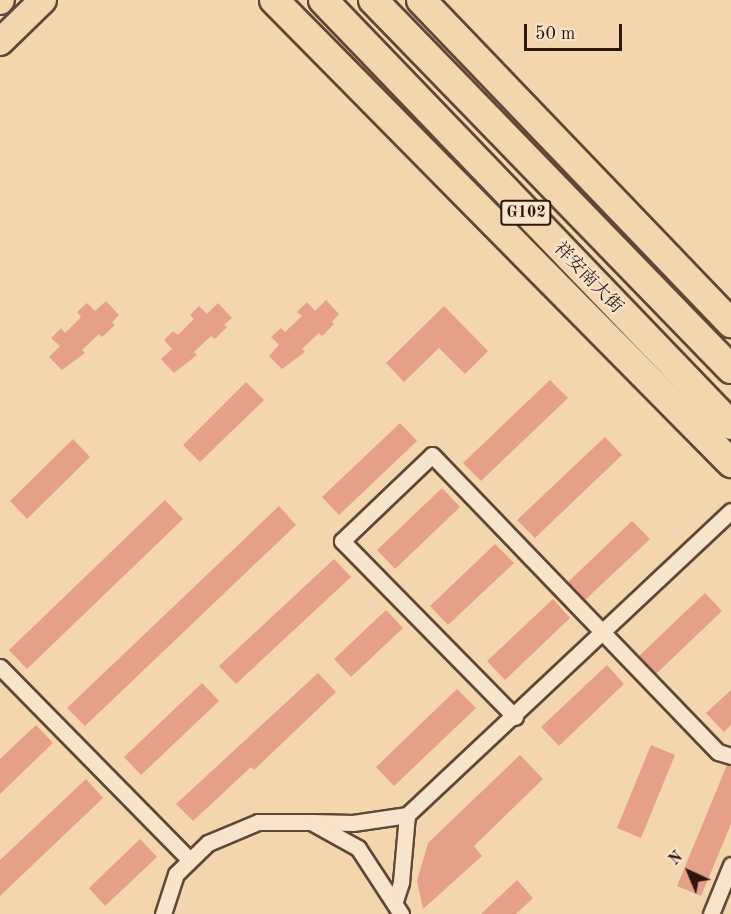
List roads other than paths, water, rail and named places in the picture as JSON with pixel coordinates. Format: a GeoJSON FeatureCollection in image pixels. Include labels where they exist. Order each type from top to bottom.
{"type":"FeatureCollection","features":[{"type":"Feature","properties":{"kind":"highway"},"geometry":{"type":"LineString","coordinates":[[274,0],[731,463]]}},
{"type":"Feature","properties":{"kind":"highway","name":"祥安南大街"},"geometry":{"type":"LineString","coordinates":[[322,0],[731,425]]}},
{"type":"Feature","properties":{"kind":"highway","name":"G102"},"geometry":{"type":"LineString","coordinates":[[373,0],[731,369]]}},
{"type":"Feature","properties":{"kind":"highway"},"geometry":{"type":"LineString","coordinates":[[421,0],[731,323]]}},
{"type":"Feature","properties":{"kind":"main road"},"geometry":{"type":"LineString","coordinates":[[0,42],[43,0]]}},
{"type":"Feature","properties":{"kind":"street"},"geometry":{"type":"LineString","coordinates":[[514,717],[342,541],[432,455],[718,752],[731,756]]}},
{"type":"Feature","properties":{"kind":"street"},"geometry":{"type":"LineString","coordinates":[[163,914],[177,874],[189,859],[208,843],[258,822],[353,823],[407,815],[731,511]]}},
{"type":"Feature","properties":{"kind":"street"},"geometry":{"type":"LineString","coordinates":[[0,667],[189,859]]}},
{"type":"Feature","properties":{"kind":"street"},"geometry":{"type":"LineString","coordinates":[[398,908],[407,815]]}},
{"type":"Feature","properties":{"kind":"street"},"geometry":{"type":"LineString","coordinates":[[310,822],[358,848],[398,908]]}},
{"type":"Feature","properties":{"kind":"street"},"geometry":{"type":"LineString","coordinates":[[711,914],[731,865]]}}]}
